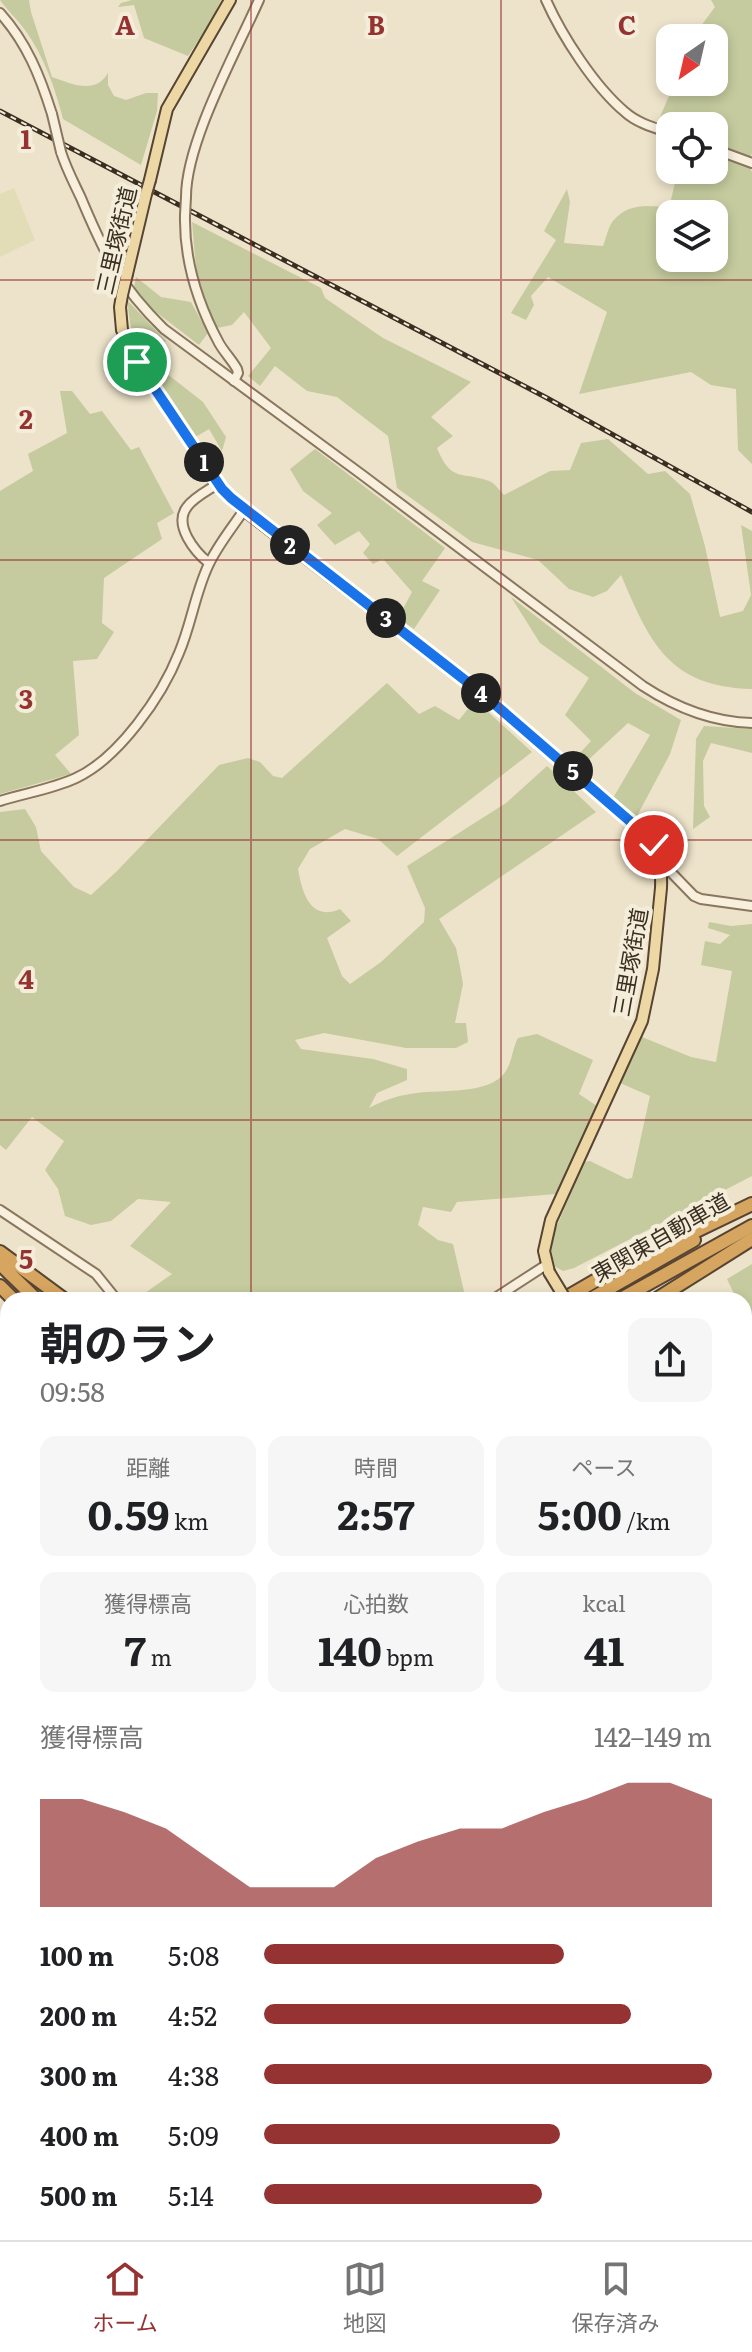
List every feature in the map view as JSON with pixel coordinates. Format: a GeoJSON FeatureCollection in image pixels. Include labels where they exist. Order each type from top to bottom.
{"type":"FeatureCollection","features":[{"type":"Feature","properties":{"kind":"highway"},"geometry":{"type":"LineString","coordinates":[[577,1292],[605,1275],[752,1205]]}},
{"type":"Feature","properties":{"kind":"highway","name":"東関東自動車道"},"geometry":{"type":"LineString","coordinates":[[603,1292],[752,1205]]}},
{"type":"Feature","properties":{"kind":"highway","name":"東関東自動車道"},"geometry":{"type":"LineString","coordinates":[[633,1292],[752,1226]]}},
{"type":"Feature","properties":{"kind":"highway"},"geometry":{"type":"LineString","coordinates":[[668,1292],[752,1239]]}},
{"type":"Feature","properties":{"kind":"highway"},"geometry":{"type":"LineString","coordinates":[[0,1252],[54,1292]]}},
{"type":"Feature","properties":{"kind":"highway"},"geometry":{"type":"LineString","coordinates":[[0,1264],[29,1292]]}},
{"type":"Feature","properties":{"kind":"main road","name":"三里塚街道"},"geometry":{"type":"LineString","coordinates":[[230,0],[167,109],[122,295],[120,319],[130,350],[219,483],[244,510],[484,695],[649,838],[661,862],[661,888],[648,1001],[630,1051],[551,1220],[544,1251],[547,1268]]}},
{"type":"Feature","properties":{"kind":"main road"},"geometry":{"type":"LineString","coordinates":[[547,1268],[560,1292]]}},
{"type":"Feature","properties":{"kind":"street"},"geometry":{"type":"LineString","coordinates":[[234,381],[237,369],[220,344],[199,297],[186,248],[186,197],[199,139],[259,0]]}},
{"type":"Feature","properties":{"kind":"street"},"geometry":{"type":"LineString","coordinates":[[546,0],[573,48],[615,102],[638,121],[656,128]]}},
{"type":"Feature","properties":{"kind":"street"},"geometry":{"type":"LineString","coordinates":[[0,13],[14,28],[37,69],[61,152],[102,247],[127,290],[164,329],[643,686],[670,702],[704,715],[734,723],[752,723]]}},
{"type":"Feature","properties":{"kind":"street"},"geometry":{"type":"LineString","coordinates":[[728,154],[752,163]]}},
{"type":"Feature","properties":{"kind":"street"},"geometry":{"type":"LineString","coordinates":[[209,563],[195,551],[182,523],[183,514],[189,504],[219,483]]}},
{"type":"Feature","properties":{"kind":"street"},"geometry":{"type":"LineString","coordinates":[[0,801],[77,778],[110,756],[170,673],[180,652],[209,563],[244,510]]}},
{"type":"Feature","properties":{"kind":"street"},"geometry":{"type":"LineString","coordinates":[[661,862],[694,896],[752,906]]}},
{"type":"Feature","properties":{"kind":"street"},"geometry":{"type":"LineString","coordinates":[[0,1210],[96,1274],[111,1292]]}},
{"type":"Feature","properties":{"kind":"street"},"geometry":{"type":"LineString","coordinates":[[506,1292],[547,1268]]}},
{"type":"Feature","properties":{"kind":"shaded area"},"geometry":{"type":"Polygon","coordinates":[[[14,188],[35,240],[0,257],[0,194],[14,188]]]}},
{"type":"Feature","properties":{"kind":"green space"},"geometry":{"type":"Polygon","coordinates":[[[0,0],[29,0],[52,77],[75,85],[90,86],[103,80],[108,73],[108,85],[114,96],[126,100],[146,93],[158,93],[157,111],[141,165],[63,119],[38,51],[0,0]]]}},
{"type":"Feature","properties":{"kind":"green space"},"geometry":{"type":"Polygon","coordinates":[[[132,0],[221,0],[188,56],[144,38],[134,5],[118,7],[132,0]]]}},
{"type":"Feature","properties":{"kind":"green space"},"geometry":{"type":"Polygon","coordinates":[[[711,0],[752,0],[750,159],[728,152],[728,112],[662,112],[669,96],[728,96],[728,24],[702,24],[715,7],[711,0]]]}},
{"type":"Feature","properties":{"kind":"green space"},"geometry":{"type":"Polygon","coordinates":[[[728,158],[749,166],[752,172],[752,464],[738,450],[736,389],[711,385],[691,372],[579,394],[607,312],[548,277],[531,296],[534,305],[526,320],[511,313],[556,240],[544,231],[567,189],[570,202],[564,243],[603,246],[611,224],[619,215],[632,208],[656,207],[656,272],[728,272],[728,200],[671,200],[675,184],[728,184],[728,158]]]}},
{"type":"Feature","properties":{"kind":"green space"},"geometry":{"type":"Polygon","coordinates":[[[192,222],[321,288],[325,298],[383,338],[471,382],[431,417],[453,436],[437,448],[452,471],[491,482],[504,495],[550,471],[570,470],[581,443],[608,439],[648,474],[665,471],[690,494],[720,617],[743,611],[751,595],[741,525],[752,531],[752,689],[701,680],[666,657],[642,621],[621,575],[607,591],[593,597],[569,589],[538,560],[472,542],[397,488],[388,436],[337,397],[307,391],[275,366],[260,386],[248,376],[271,348],[244,312],[232,325],[217,328],[197,280],[192,222]]]}},
{"type":"Feature","properties":{"kind":"green space"},"geometry":{"type":"Polygon","coordinates":[[[136,277],[161,297],[191,302],[208,333],[199,345],[152,309],[134,288],[136,277]]]}},
{"type":"Feature","properties":{"kind":"green space"},"geometry":{"type":"Polygon","coordinates":[[[128,301],[166,341],[152,362],[203,402],[226,437],[222,451],[209,429],[194,438],[150,374],[134,339],[128,301]]]}},
{"type":"Feature","properties":{"kind":"green space"},"geometry":{"type":"Polygon","coordinates":[[[60,391],[72,391],[90,414],[102,411],[131,450],[139,447],[174,513],[157,523],[162,539],[104,578],[102,623],[114,632],[97,659],[73,661],[79,735],[55,755],[71,774],[0,794],[0,491],[33,471],[28,454],[67,433],[60,391]]]}},
{"type":"Feature","properties":{"kind":"green space"},"geometry":{"type":"Polygon","coordinates":[[[315,449],[445,548],[422,581],[440,590],[414,629],[398,618],[412,592],[383,559],[373,564],[363,553],[370,544],[359,531],[335,545],[317,525],[332,513],[303,491],[290,469],[315,449]]]}},
{"type":"Feature","properties":{"kind":"green space"},"geometry":{"type":"Polygon","coordinates":[[[511,597],[635,693],[681,720],[670,754],[637,816],[613,798],[650,735],[628,723],[586,762],[579,754],[591,741],[565,715],[589,678],[540,643],[511,597]]]}},
{"type":"Feature","properties":{"kind":"green space"},"geometry":{"type":"Polygon","coordinates":[[[387,683],[419,714],[435,706],[459,720],[475,700],[532,752],[397,856],[378,839],[345,829],[310,849],[298,869],[305,895],[315,908],[330,912],[340,909],[351,921],[327,938],[342,976],[350,984],[381,962],[424,922],[425,908],[407,866],[506,803],[547,766],[596,812],[439,919],[456,948],[463,984],[455,1023],[466,1023],[468,1042],[456,1048],[406,1048],[324,1033],[295,1040],[301,1049],[373,1059],[407,1069],[407,1080],[377,1093],[369,1108],[405,1095],[470,1089],[492,1083],[508,1068],[518,1038],[537,1034],[593,1060],[579,1094],[597,1106],[556,1194],[457,1202],[451,1212],[423,1207],[418,1225],[438,1240],[453,1244],[464,1292],[146,1292],[172,1274],[130,1246],[171,1202],[138,1199],[111,1221],[91,1225],[65,1216],[58,1189],[45,1170],[64,1141],[32,1117],[6,1150],[0,1145],[0,812],[25,809],[36,827],[41,851],[74,887],[91,895],[219,765],[248,758],[260,762],[273,776],[282,778],[387,683]]]}},
{"type":"Feature","properties":{"kind":"green space"},"geometry":{"type":"Polygon","coordinates":[[[704,726],[752,729],[752,753],[711,743],[703,761],[704,806],[710,817],[693,829],[696,739],[704,726]]]}},
{"type":"Feature","properties":{"kind":"green space"},"geometry":{"type":"Polygon","coordinates":[[[709,922],[731,926],[752,924],[752,1176],[563,1271],[554,1266],[550,1253],[551,1240],[584,1162],[590,1161],[627,1179],[632,1178],[650,1096],[620,1083],[637,1041],[642,1037],[691,1057],[716,1062],[732,971],[701,965],[705,941],[720,944],[730,935],[708,928],[709,922]]]}},
{"type":"Feature","properties":{"kind":"green space"},"geometry":{"type":"Polygon","coordinates":[[[752,1264],[752,1292],[733,1292],[727,1279],[752,1264]]]}},
{"type":"Feature","properties":{"kind":"railway"},"geometry":{"type":"LineString","coordinates":[[0,111],[547,398],[752,512]]}},
{"type":"Feature","properties":{"kind":"route"},"geometry":{"type":"LineString","coordinates":[[137,362],[231,498],[484,695],[654,845]]}}]}
